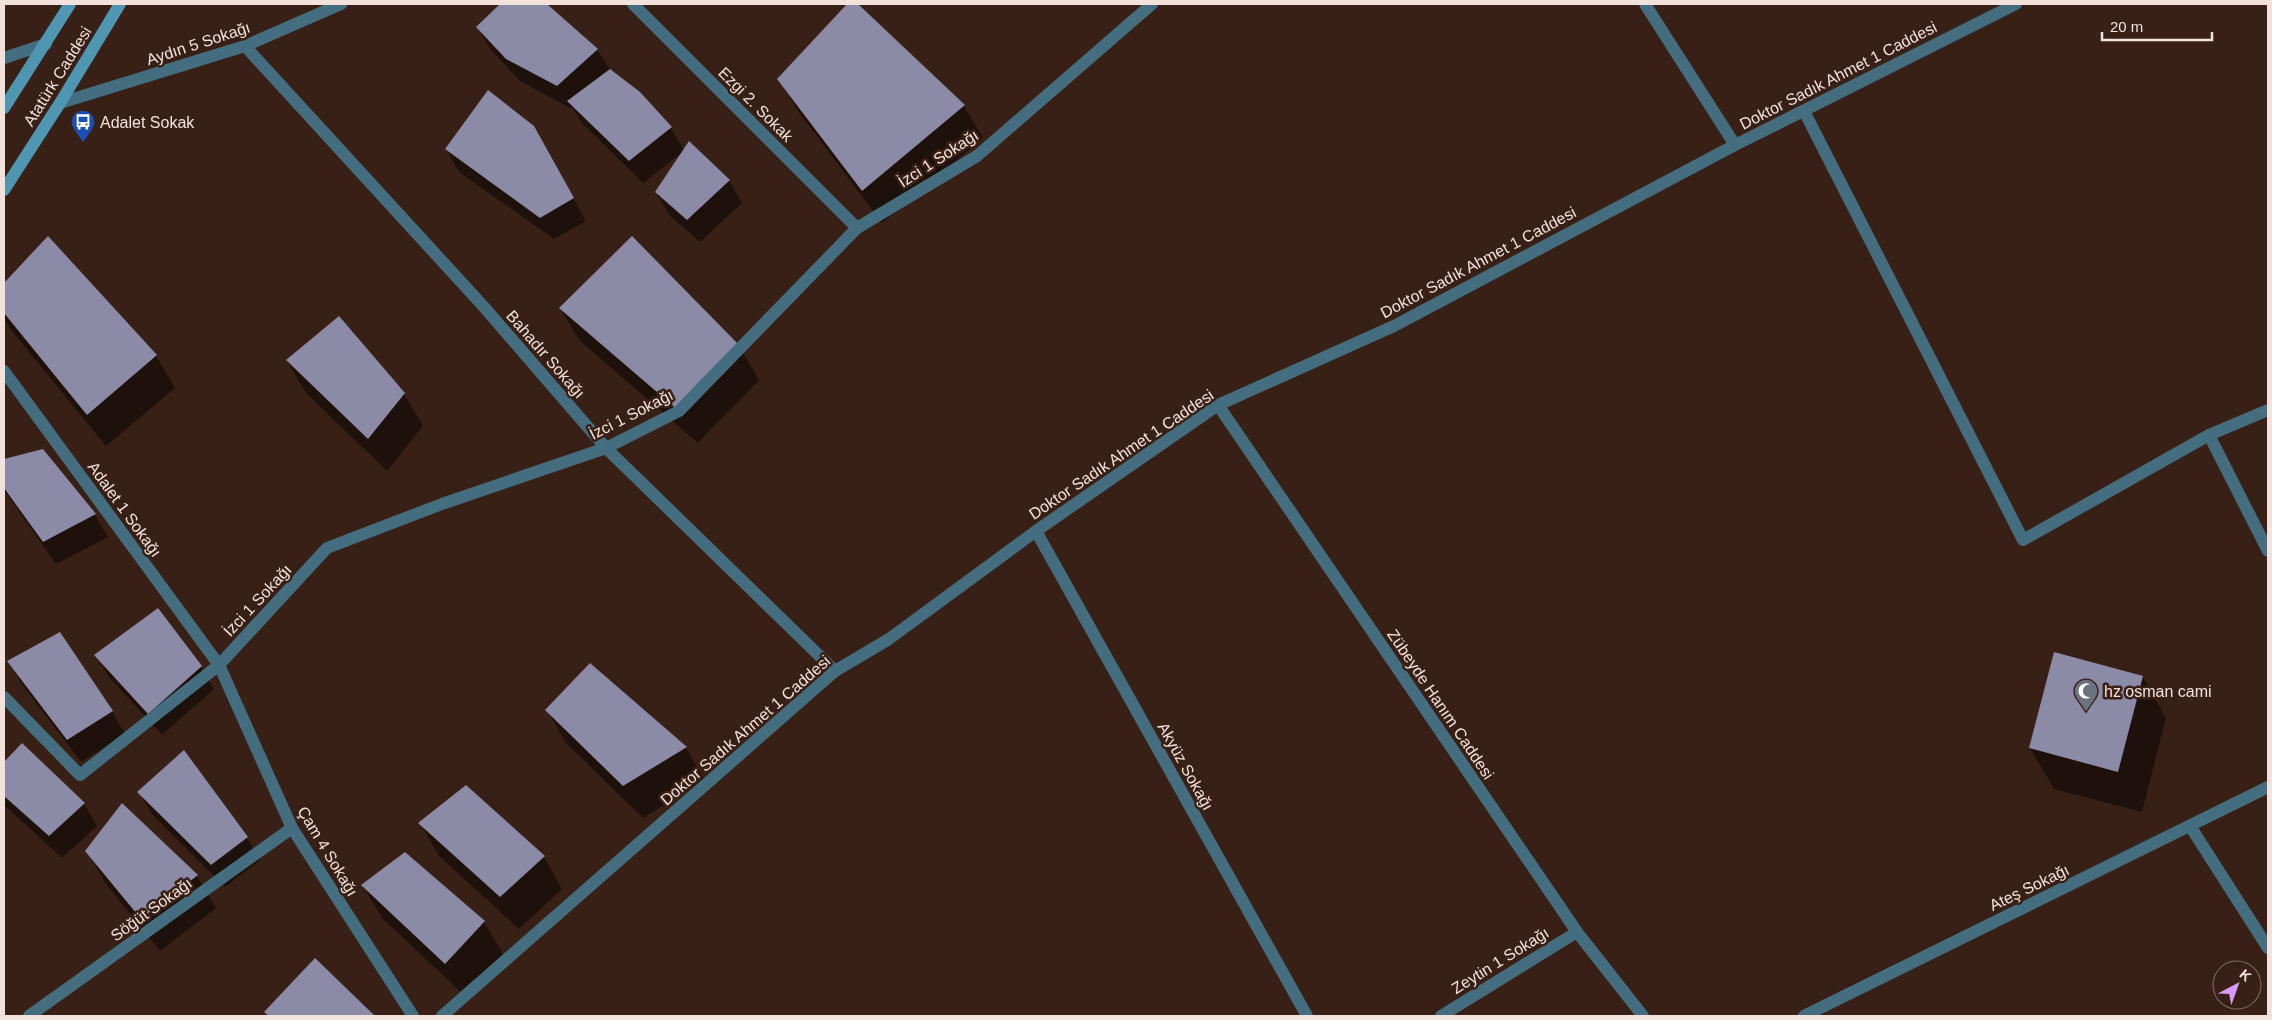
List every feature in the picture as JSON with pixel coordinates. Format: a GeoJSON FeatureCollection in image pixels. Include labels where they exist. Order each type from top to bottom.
{"type":"FeatureCollection","features":[{"type":"Feature","properties":{"kind":"main road","name":"Atatürk Caddesi"},"geometry":{"type":"LineString","coordinates":[[4,108],[70,4]]}},
{"type":"Feature","properties":{"kind":"main road","name":"Atatürk Caddesi"},"geometry":{"type":"LineString","coordinates":[[4,190],[120,4]]}},
{"type":"Feature","properties":{"kind":"street","name":"Aydın 5 Sokağı"},"geometry":{"type":"LineString","coordinates":[[60,103],[245,46],[341,4]]}},
{"type":"Feature","properties":{"kind":"street","name":"Ezgi 2. Sokak"},"geometry":{"type":"LineString","coordinates":[[633,4],[857,228]]}},
{"type":"Feature","properties":{"kind":"street","name":"İzci 1 Sokağı"},"geometry":{"type":"LineString","coordinates":[[4,697],[80,775],[220,665],[327,548],[442,504],[606,448],[679,411],[857,228],[978,156],[1152,4]]}},
{"type":"Feature","properties":{"kind":"street"},"geometry":{"type":"LineString","coordinates":[[1645,4],[1735,145]]}},
{"type":"Feature","properties":{"kind":"street","name":"Doktor Sadık Ahmet 1 Caddesi"},"geometry":{"type":"LineString","coordinates":[[442,1016],[835,670],[889,639],[1036,531],[1218,405],[1394,326],[1735,145],[2016,4]]}},
{"type":"Feature","properties":{"kind":"street"},"geometry":{"type":"LineString","coordinates":[[4,58],[46,44]]}},
{"type":"Feature","properties":{"kind":"street","name":"Bahadır Sokağı"},"geometry":{"type":"LineString","coordinates":[[245,46],[484,308],[606,448],[835,670]]}},
{"type":"Feature","properties":{"kind":"street"},"geometry":{"type":"LineString","coordinates":[[1804,110],[2023,540],[2208,435],[2268,410]]}},
{"type":"Feature","properties":{"kind":"street","name":"Adalet 1 Sokağı"},"geometry":{"type":"LineString","coordinates":[[4,371],[220,665]]}},
{"type":"Feature","properties":{"kind":"street","name":"Zübeyde Hanım Caddesi"},"geometry":{"type":"LineString","coordinates":[[1218,405],[1577,932],[1643,1016]]}},
{"type":"Feature","properties":{"kind":"street"},"geometry":{"type":"LineString","coordinates":[[2208,435],[2268,551]]}},
{"type":"Feature","properties":{"kind":"street","name":"Akyüz Sokağı"},"geometry":{"type":"LineString","coordinates":[[1036,531],[1307,1016]]}},
{"type":"Feature","properties":{"kind":"street","name":"Çam 4 Sokağı"},"geometry":{"type":"LineString","coordinates":[[220,665],[292,828],[413,1016]]}},
{"type":"Feature","properties":{"kind":"street","name":"Ateş Sokağı"},"geometry":{"type":"LineString","coordinates":[[1804,1016],[2268,787]]}},
{"type":"Feature","properties":{"kind":"street"},"geometry":{"type":"LineString","coordinates":[[2190,826],[2268,948]]}},
{"type":"Feature","properties":{"kind":"street","name":"Söğüt Sokağı"},"geometry":{"type":"LineString","coordinates":[[29,1016],[292,828]]}},
{"type":"Feature","properties":{"kind":"street","name":"Zeytin 1 Sokağı"},"geometry":{"type":"LineString","coordinates":[[1441,1016],[1577,932]]}},
{"type":"Feature","properties":{"kind":"building"},"geometry":{"type":"Polygon","coordinates":[[[500,4],[547,4],[598,49],[557,86],[506,59],[476,27],[500,4]]]}},
{"type":"Feature","properties":{"kind":"building"},"geometry":{"type":"Polygon","coordinates":[[[847,4],[858,4],[965,105],[862,191],[777,79],[847,4]]]}},
{"type":"Feature","properties":{"kind":"building"},"geometry":{"type":"Polygon","coordinates":[[[610,69],[640,92],[672,127],[629,161],[567,101],[610,69]]]}},
{"type":"Feature","properties":{"kind":"building"},"geometry":{"type":"Polygon","coordinates":[[[488,90],[534,126],[574,198],[540,218],[445,149],[488,90]]]}},
{"type":"Feature","properties":{"kind":"building"},"geometry":{"type":"Polygon","coordinates":[[[689,141],[730,180],[687,220],[655,192],[689,141]]]}},
{"type":"Feature","properties":{"kind":"building"},"geometry":{"type":"Polygon","coordinates":[[[48,236],[157,355],[87,415],[4,313],[4,283],[48,236]]]}},
{"type":"Feature","properties":{"kind":"building"},"geometry":{"type":"Polygon","coordinates":[[[632,236],[741,347],[679,411],[559,308],[632,236]]]}},
{"type":"Feature","properties":{"kind":"building"},"geometry":{"type":"Polygon","coordinates":[[[339,316],[405,393],[368,439],[286,360],[339,316]]]}},
{"type":"Feature","properties":{"kind":"building"},"geometry":{"type":"Polygon","coordinates":[[[43,449],[96,514],[43,542],[4,488],[4,459],[43,449]]]}},
{"type":"Feature","properties":{"kind":"building"},"geometry":{"type":"Polygon","coordinates":[[[158,608],[202,666],[148,714],[94,655],[158,608]]]}},
{"type":"Feature","properties":{"kind":"building"},"geometry":{"type":"Polygon","coordinates":[[[60,632],[113,711],[67,740],[7,661],[60,632]]]}},
{"type":"Feature","properties":{"kind":"building","name":"hz osman cami"},"geometry":{"type":"Polygon","coordinates":[[[2054,652],[2143,676],[2118,772],[2029,748],[2054,652]]]}},
{"type":"Feature","properties":{"kind":"building"},"geometry":{"type":"Polygon","coordinates":[[[590,663],[687,747],[623,786],[545,710],[590,663]]]}},
{"type":"Feature","properties":{"kind":"building"},"geometry":{"type":"Polygon","coordinates":[[[22,743],[85,803],[49,836],[4,796],[4,762],[22,743]]]}},
{"type":"Feature","properties":{"kind":"building"},"geometry":{"type":"Polygon","coordinates":[[[184,750],[248,837],[211,865],[137,792],[184,750]]]}},
{"type":"Feature","properties":{"kind":"building"},"geometry":{"type":"Polygon","coordinates":[[[466,785],[545,856],[500,897],[418,823],[466,785]]]}},
{"type":"Feature","properties":{"kind":"building"},"geometry":{"type":"Polygon","coordinates":[[[122,803],[198,875],[141,919],[85,851],[122,803]]]}},
{"type":"Feature","properties":{"kind":"building"},"geometry":{"type":"Polygon","coordinates":[[[405,852],[485,921],[445,964],[361,885],[405,852]]]}},
{"type":"Feature","properties":{"kind":"building"},"geometry":{"type":"Polygon","coordinates":[[[315,958],[375,1016],[269,1016],[264,1012],[315,958]]]}},
{"type":"Feature","properties":{"kind":"place","name":"Adalet Sokak"},"geometry":{"type":"Point","coordinates":[83,143]}},
{"type":"Feature","properties":{"kind":"place","name":"hz osman cami"},"geometry":{"type":"Point","coordinates":[2086,712]}}]}
